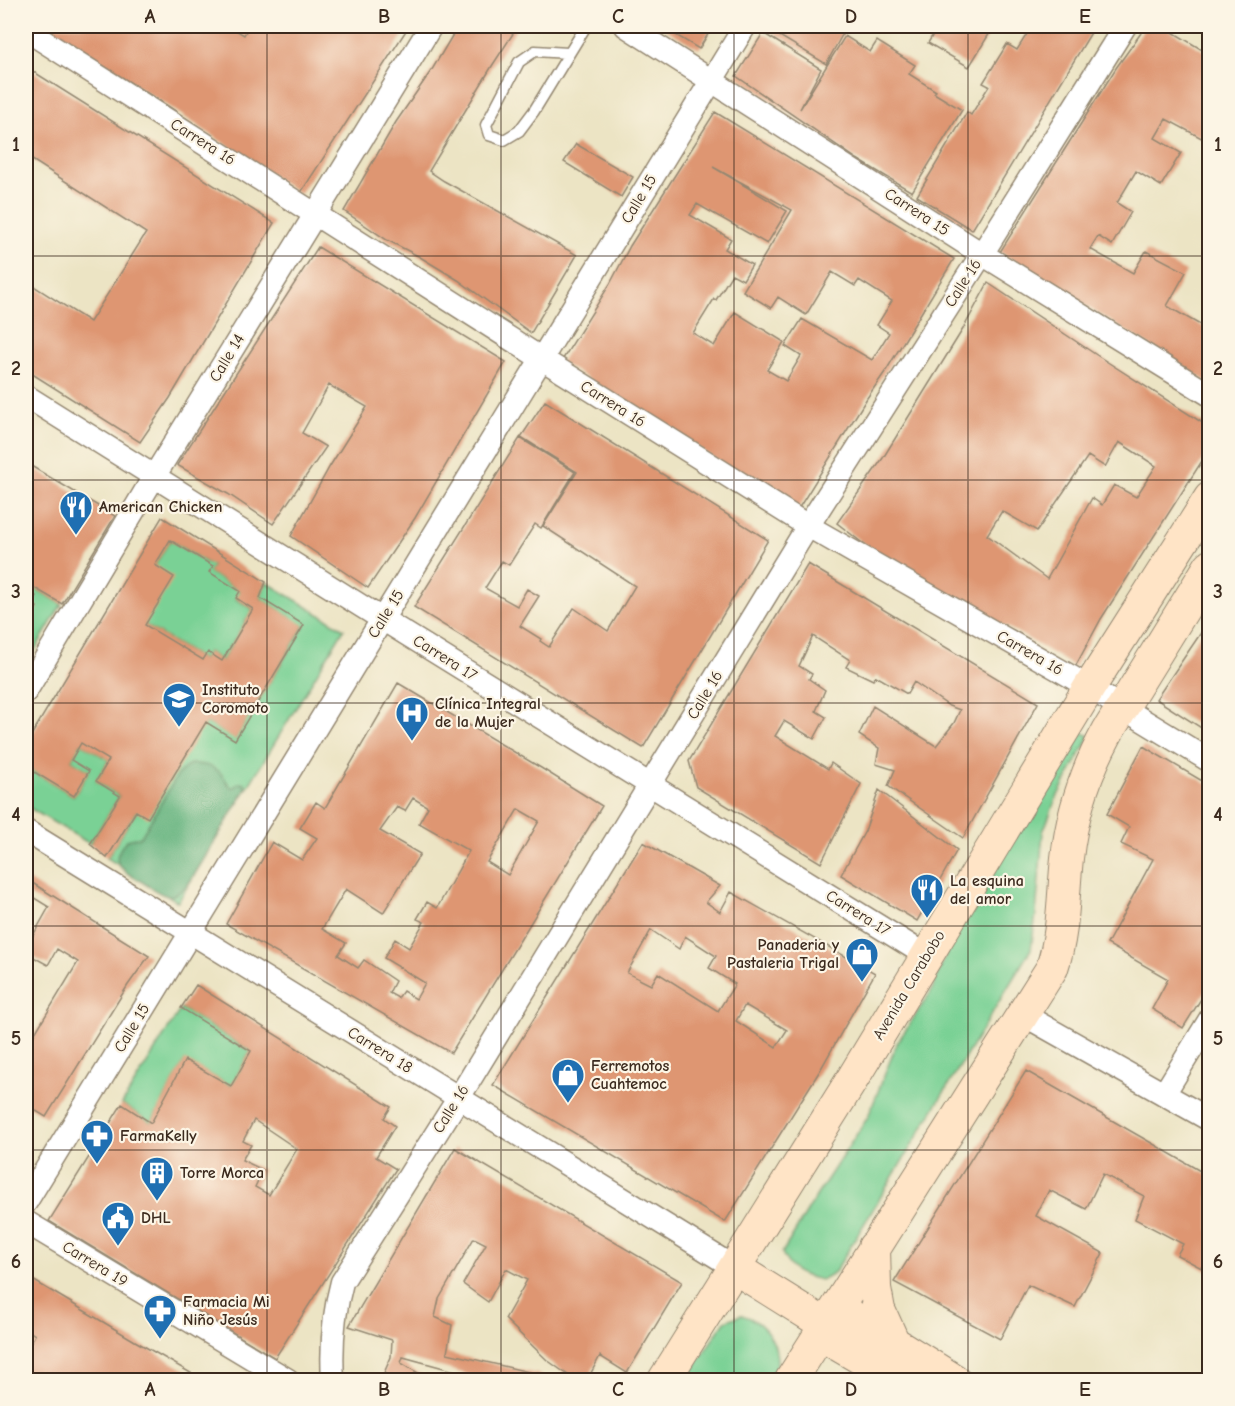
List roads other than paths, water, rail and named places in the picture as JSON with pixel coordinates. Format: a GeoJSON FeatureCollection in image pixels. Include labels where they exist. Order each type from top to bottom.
{"type":"FeatureCollection","features":[{"type":"Feature","properties":{"kind":"main road","name":"Avenida Carabobo"},"geometry":{"type":"LineString","coordinates":[[664,1380],[853,1078],[1089,688],[1209,498]]}},
{"type":"Feature","properties":{"kind":"main road"},"geometry":{"type":"LineString","coordinates":[[790,1380],[1052,968],[1060,944],[1067,859],[1078,798],[1096,752],[1209,566]]}},
{"type":"Feature","properties":{"kind":"main road"},"geometry":{"type":"LineString","coordinates":[[874,1247],[875,1288],[879,1310],[893,1341]]}},
{"type":"Feature","properties":{"kind":"main road"},"geometry":{"type":"LineString","coordinates":[[735,1268],[826,1325],[835,1343],[898,1380]]}},
{"type":"Feature","properties":{"kind":"main road"},"geometry":{"type":"LineString","coordinates":[[826,1325],[851,1316],[954,1380]]}},
{"type":"Feature","properties":{"kind":"street","name":"Calle 14"},"geometry":{"type":"LineString","coordinates":[[26,691],[155,475],[431,26]]}},
{"type":"Feature","properties":{"kind":"street","name":"Carrera 15"},"geometry":{"type":"LineString","coordinates":[[626,26],[982,254],[1209,395]]}},
{"type":"Feature","properties":{"kind":"street","name":"Calle 15"},"geometry":{"type":"LineString","coordinates":[[26,1202],[745,26]]}},
{"type":"Feature","properties":{"kind":"street","name":"Calle 16"},"geometry":{"type":"LineString","coordinates":[[333,1380],[333,1327],[342,1282],[458,1099],[808,526],[1125,26]]}},
{"type":"Feature","properties":{"kind":"street","name":"Carrera 16"},"geometry":{"type":"LineString","coordinates":[[26,30],[808,526],[1089,688],[1209,761]]}},
{"type":"Feature","properties":{"kind":"street","name":"Carrera 17"},"geometry":{"type":"LineString","coordinates":[[26,396],[927,956]]}},
{"type":"Feature","properties":{"kind":"street","name":"Carrera 18"},"geometry":{"type":"LineString","coordinates":[[26,831],[735,1268]]}},
{"type":"Feature","properties":{"kind":"street"},"geometry":{"type":"LineString","coordinates":[[1022,1014],[1209,1120]]}},
{"type":"Feature","properties":{"kind":"street"},"geometry":{"type":"LineString","coordinates":[[1164,1094],[1209,1019]]}},
{"type":"Feature","properties":{"kind":"street","name":"Carrera 19"},"geometry":{"type":"LineString","coordinates":[[26,1222],[288,1380]]}},
{"type":"Feature","properties":{"kind":"lane"},"geometry":{"type":"LineString","coordinates":[[568,53],[535,51],[519,62],[486,125],[489,135],[504,140],[519,130],[534,111],[586,26]]}},
{"type":"Feature","properties":{"kind":"place","name":"American Chicken"},"geometry":{"type":"Point","coordinates":[76,536]}},
{"type":"Feature","properties":{"kind":"place","name":"Instituto Coromoto"},"geometry":{"type":"Point","coordinates":[179,728]}},
{"type":"Feature","properties":{"kind":"place","name":"Clínica Integral de la Mujer"},"geometry":{"type":"Point","coordinates":[412,742]}},
{"type":"Feature","properties":{"kind":"place","name":"La esquina del amor"},"geometry":{"type":"Point","coordinates":[927,919]}},
{"type":"Feature","properties":{"kind":"place","name":"Panaderia y Pastaleria Trigal"},"geometry":{"type":"Point","coordinates":[862,983]}},
{"type":"Feature","properties":{"kind":"place","name":"Ferremotos Cuahtemoc"},"geometry":{"type":"Point","coordinates":[568,1104]}},
{"type":"Feature","properties":{"kind":"place","name":"FarmaKelly"},"geometry":{"type":"Point","coordinates":[97,1165]}},
{"type":"Feature","properties":{"kind":"place","name":"Torre Morca"},"geometry":{"type":"Point","coordinates":[157,1202]}},
{"type":"Feature","properties":{"kind":"place","name":"DHL"},"geometry":{"type":"Point","coordinates":[118,1247]}},
{"type":"Feature","properties":{"kind":"place","name":"Farmacia Mi Niño Jesús"},"geometry":{"type":"Point","coordinates":[160,1340]}}]}
